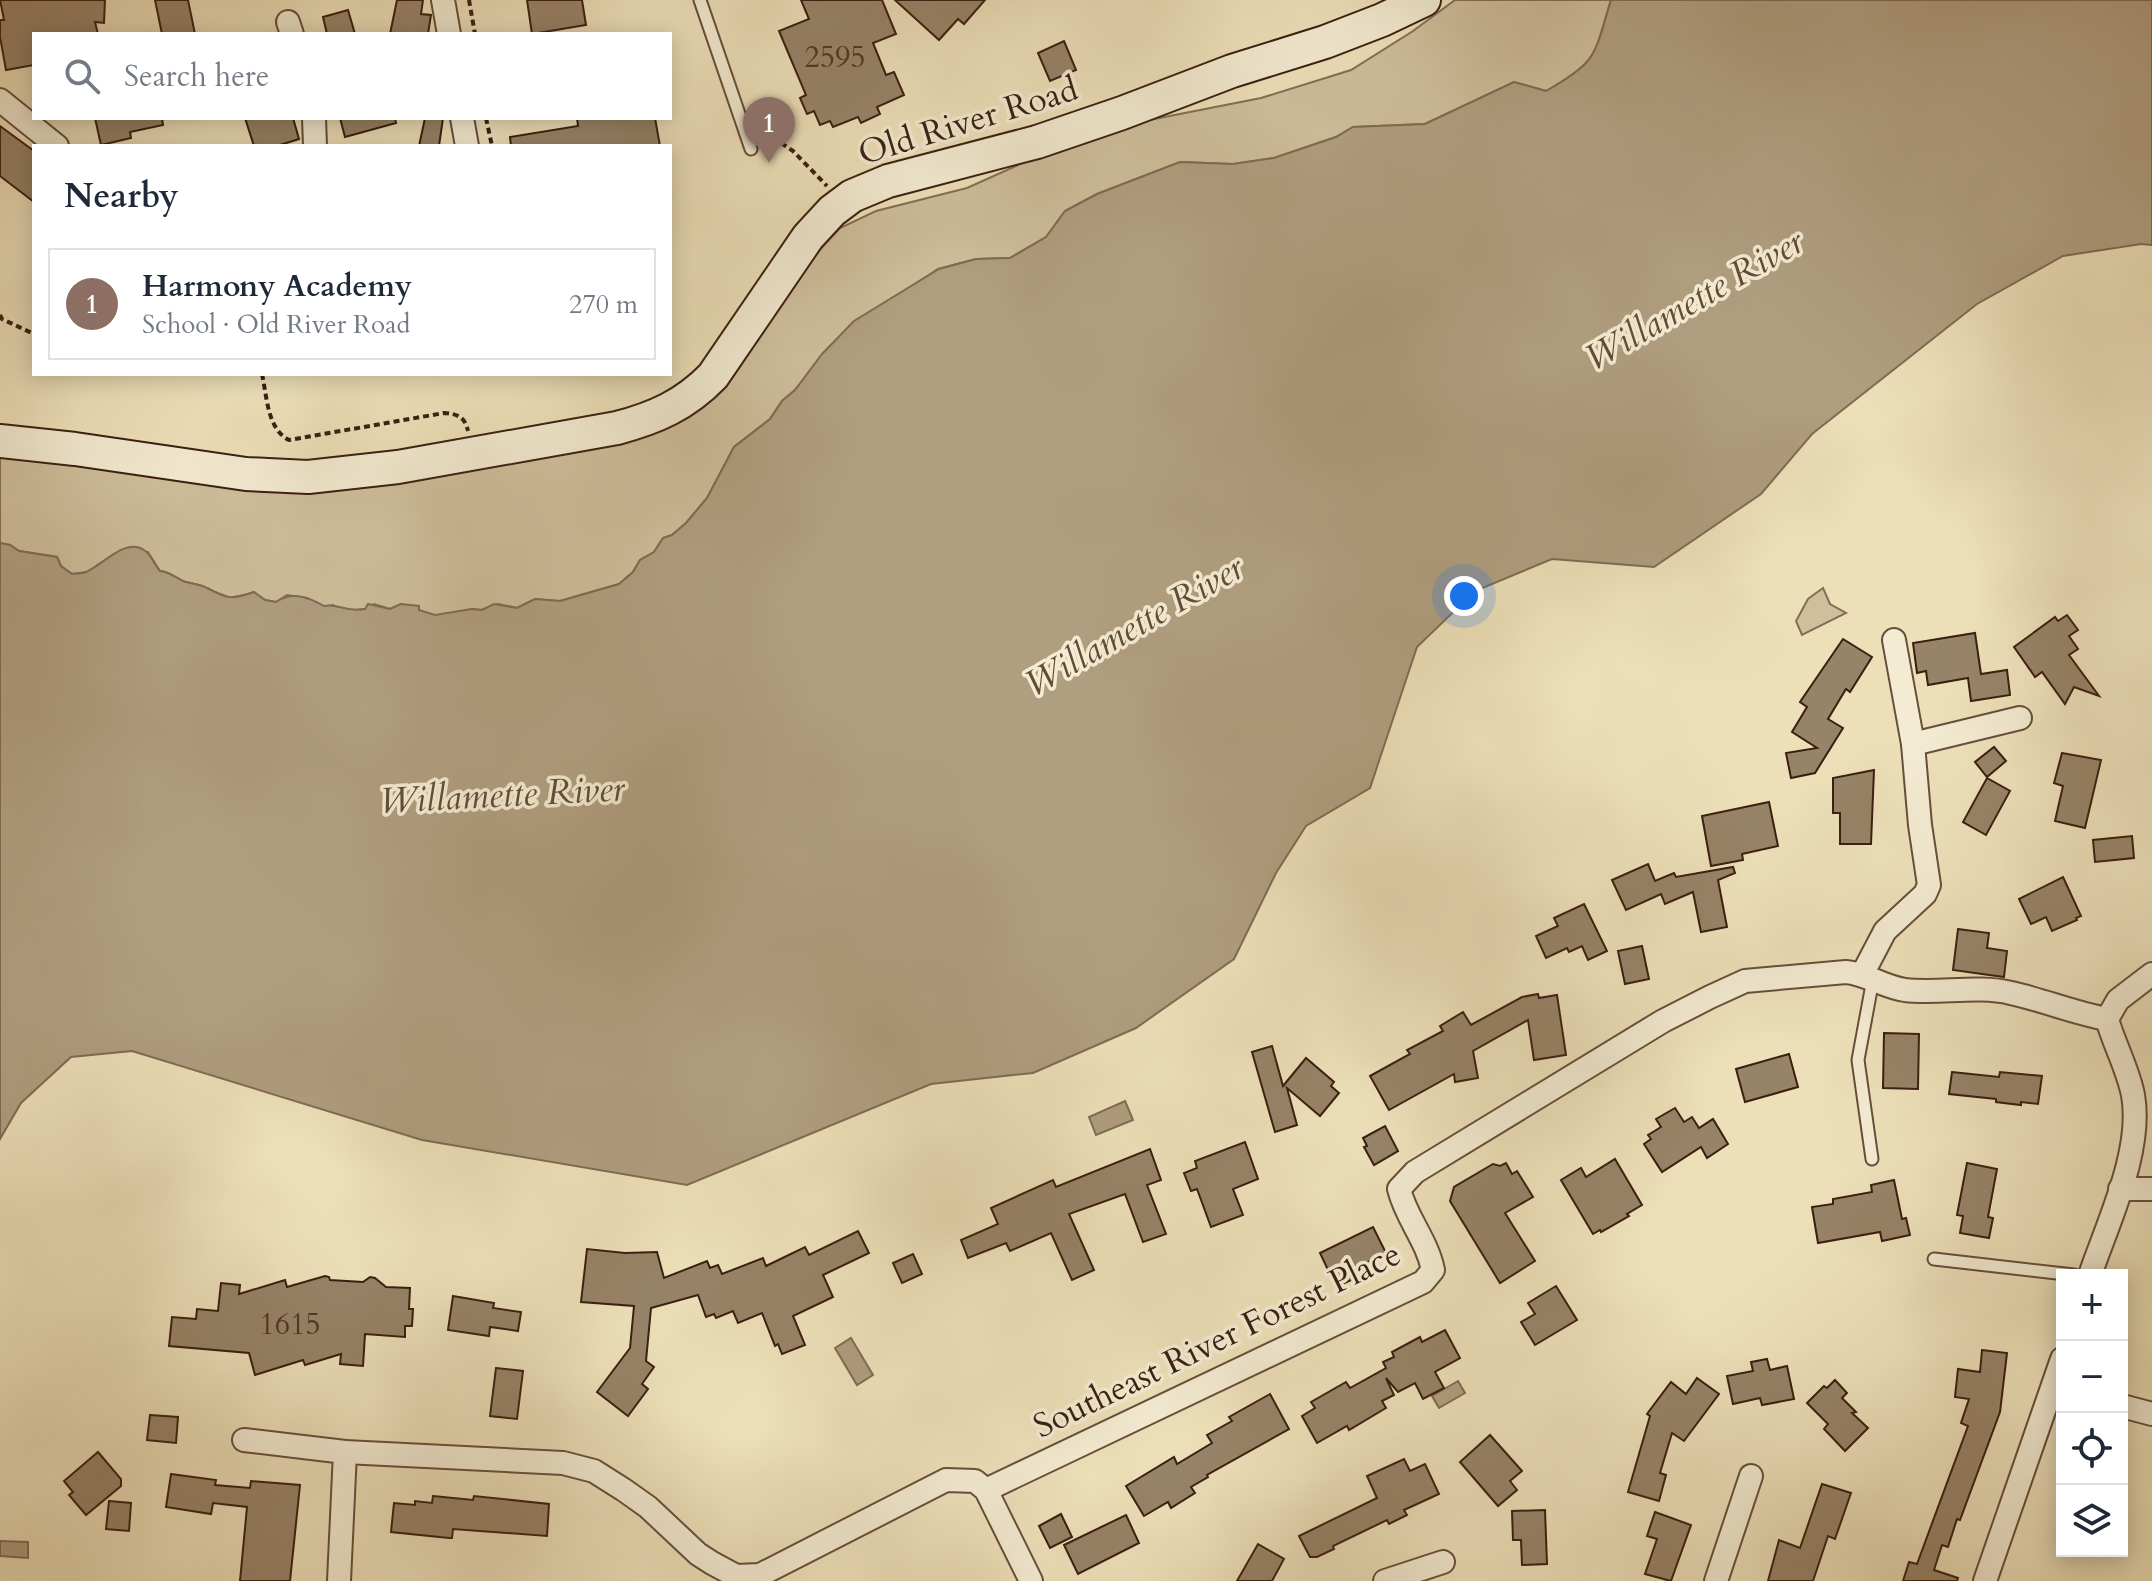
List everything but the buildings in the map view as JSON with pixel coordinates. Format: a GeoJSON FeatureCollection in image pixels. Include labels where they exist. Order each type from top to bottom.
{"type":"FeatureCollection","features":[{"type":"Feature","properties":{"kind":"street"},"geometry":{"type":"LineString","coordinates":[[443,0],[449,32]]}},
{"type":"Feature","properties":{"kind":"street","name":"Old River Road"},"geometry":{"type":"LineString","coordinates":[[0,441],[246,474],[308,477],[398,467],[645,421],[671,410],[713,376],[808,237],[852,196],[888,181],[1037,142],[1122,113],[1232,71],[1382,20],[1424,0]]}},
{"type":"Feature","properties":{"kind":"street"},"geometry":{"type":"LineString","coordinates":[[0,100],[55,144]]}},
{"type":"Feature","properties":{"kind":"street"},"geometry":{"type":"LineString","coordinates":[[314,120],[315,144]]}},
{"type":"Feature","properties":{"kind":"street"},"geometry":{"type":"LineString","coordinates":[[462,120],[467,144]]}},
{"type":"Feature","properties":{"kind":"street"},"geometry":{"type":"LineString","coordinates":[[1868,976],[1885,931],[1925,894],[1929,885],[1913,744],[1894,640]]}},
{"type":"Feature","properties":{"kind":"street"},"geometry":{"type":"LineString","coordinates":[[1913,744],[2020,718]]}},
{"type":"Feature","properties":{"kind":"street","name":"Southeast River Forest Place"},"geometry":{"type":"LineString","coordinates":[[986,1490],[1423,1282],[1433,1270],[1429,1252],[1403,1205],[1399,1189],[1415,1172],[1663,1021],[1745,981],[1846,972],[1868,976],[1903,990],[2008,992],[2078,1014],[2107,1019]]}},
{"type":"Feature","properties":{"kind":"street"},"geometry":{"type":"LineString","coordinates":[[2092,1269],[2120,1189],[2132,1141],[2134,1107],[2126,1070],[2107,1019],[2118,1000],[2152,974]]}},
{"type":"Feature","properties":{"kind":"street"},"geometry":{"type":"LineString","coordinates":[[2120,1189],[2152,1189]]}},
{"type":"Feature","properties":{"kind":"street"},"geometry":{"type":"LineString","coordinates":[[1985,1581],[2056,1391]]}},
{"type":"Feature","properties":{"kind":"street"},"geometry":{"type":"LineString","coordinates":[[2128,1408],[2152,1414]]}},
{"type":"Feature","properties":{"kind":"street"},"geometry":{"type":"LineString","coordinates":[[244,1440],[345,1452],[563,1463],[594,1471],[648,1507],[698,1554],[736,1576],[760,1575],[946,1480],[975,1481],[986,1490],[1031,1581]]}},
{"type":"Feature","properties":{"kind":"street"},"geometry":{"type":"LineString","coordinates":[[339,1581],[345,1452]]}},
{"type":"Feature","properties":{"kind":"street"},"geometry":{"type":"LineString","coordinates":[[1716,1581],[1751,1476]]}},
{"type":"Feature","properties":{"kind":"street"},"geometry":{"type":"LineString","coordinates":[[1385,1581],[1443,1562]]}},
{"type":"Feature","properties":{"kind":"lane"},"geometry":{"type":"LineString","coordinates":[[700,0],[751,149]]}},
{"type":"Feature","properties":{"kind":"lane"},"geometry":{"type":"LineString","coordinates":[[1868,976],[1866,1029],[1858,1060],[1872,1159]]}},
{"type":"Feature","properties":{"kind":"lane"},"geometry":{"type":"LineString","coordinates":[[1934,1259],[2056,1273]]}},
{"type":"Feature","properties":{"kind":"path"},"geometry":{"type":"LineString","coordinates":[[469,0],[475,32]]}},
{"type":"Feature","properties":{"kind":"path"},"geometry":{"type":"LineString","coordinates":[[486,120],[492,144]]}},
{"type":"Feature","properties":{"kind":"path"},"geometry":{"type":"LineString","coordinates":[[751,149],[777,140],[820,176],[840,204]]}},
{"type":"Feature","properties":{"kind":"path"},"geometry":{"type":"LineString","coordinates":[[0,315],[2,319],[32,333]]}},
{"type":"Feature","properties":{"kind":"path"},"geometry":{"type":"LineString","coordinates":[[262,376],[272,422],[281,436],[289,440],[444,413],[457,414],[466,421]]}},
{"type":"Feature","properties":{"kind":"shaded area"},"geometry":{"type":"Polygon","coordinates":[[[1455,0],[1611,0],[1592,55],[1576,72],[1546,91],[1514,82],[1425,124],[1353,127],[1336,137],[1274,158],[1233,164],[1180,162],[1097,194],[1065,211],[1046,237],[1010,258],[976,259],[938,269],[837,340],[782,401],[770,419],[734,447],[707,498],[686,523],[672,535],[663,538],[654,552],[640,560],[633,572],[619,584],[560,601],[535,599],[517,608],[498,604],[481,610],[435,616],[401,604],[390,609],[374,604],[365,609],[345,611],[333,605],[324,607],[307,598],[287,595],[276,602],[265,600],[254,592],[225,596],[160,571],[148,552],[114,554],[87,572],[72,574],[61,566],[57,557],[19,551],[0,543],[0,449],[191,475],[652,430],[840,228],[876,211],[967,188],[1056,148],[1139,122],[1261,98],[1351,70],[1455,0]]]}},
{"type":"Feature","properties":{"kind":"shaded area"},"geometry":{"type":"Polygon","coordinates":[[[1823,588],[1830,604],[1846,613],[1802,635],[1796,621],[1808,599],[1823,588]]]}},
{"type":"Feature","properties":{"kind":"water","name":"Willamette River"},"geometry":{"type":"Polygon","coordinates":[[[1611,0],[2152,0],[2152,245],[2063,256],[1977,304],[1812,434],[1761,494],[1654,567],[1552,559],[1475,591],[1417,647],[1370,788],[1306,826],[1276,873],[1234,959],[1136,1028],[1033,1073],[931,1084],[687,1185],[422,1140],[132,1051],[71,1057],[21,1103],[0,1139],[0,543],[19,551],[57,557],[61,566],[72,574],[86,572],[122,550],[137,547],[146,552],[160,571],[225,596],[254,592],[265,600],[276,602],[300,596],[324,606],[353,610],[365,609],[368,604],[390,609],[401,604],[419,606],[419,610],[435,615],[482,610],[494,604],[517,608],[535,599],[560,601],[619,584],[633,572],[640,560],[654,552],[663,538],[672,535],[686,523],[707,498],[734,447],[770,419],[822,354],[854,321],[939,269],[976,259],[1010,258],[1046,237],[1065,211],[1097,194],[1180,162],[1233,164],[1274,158],[1336,137],[1353,127],[1425,124],[1514,82],[1546,91],[1576,72],[1592,55],[1611,0]]]}},
{"type":"Feature","properties":{"kind":"water"},"geometry":{"type":"Polygon","coordinates":[[[1125,1101],[1133,1120],[1096,1135],[1089,1117],[1125,1101]]]}},
{"type":"Feature","properties":{"kind":"water"},"geometry":{"type":"Polygon","coordinates":[[[851,1338],[873,1375],[857,1385],[835,1348],[851,1338]]]}},
{"type":"Feature","properties":{"kind":"water"},"geometry":{"type":"Polygon","coordinates":[[[1458,1381],[1465,1393],[1439,1408],[1432,1396],[1458,1381]]]}},
{"type":"Feature","properties":{"kind":"water"},"geometry":{"type":"Polygon","coordinates":[[[0,1541],[28,1542],[28,1558],[0,1556],[0,1541]]]}},
{"type":"Feature","properties":{"kind":"place","name":"Harmony Academy"},"geometry":{"type":"Point","coordinates":[769,163]}}]}
